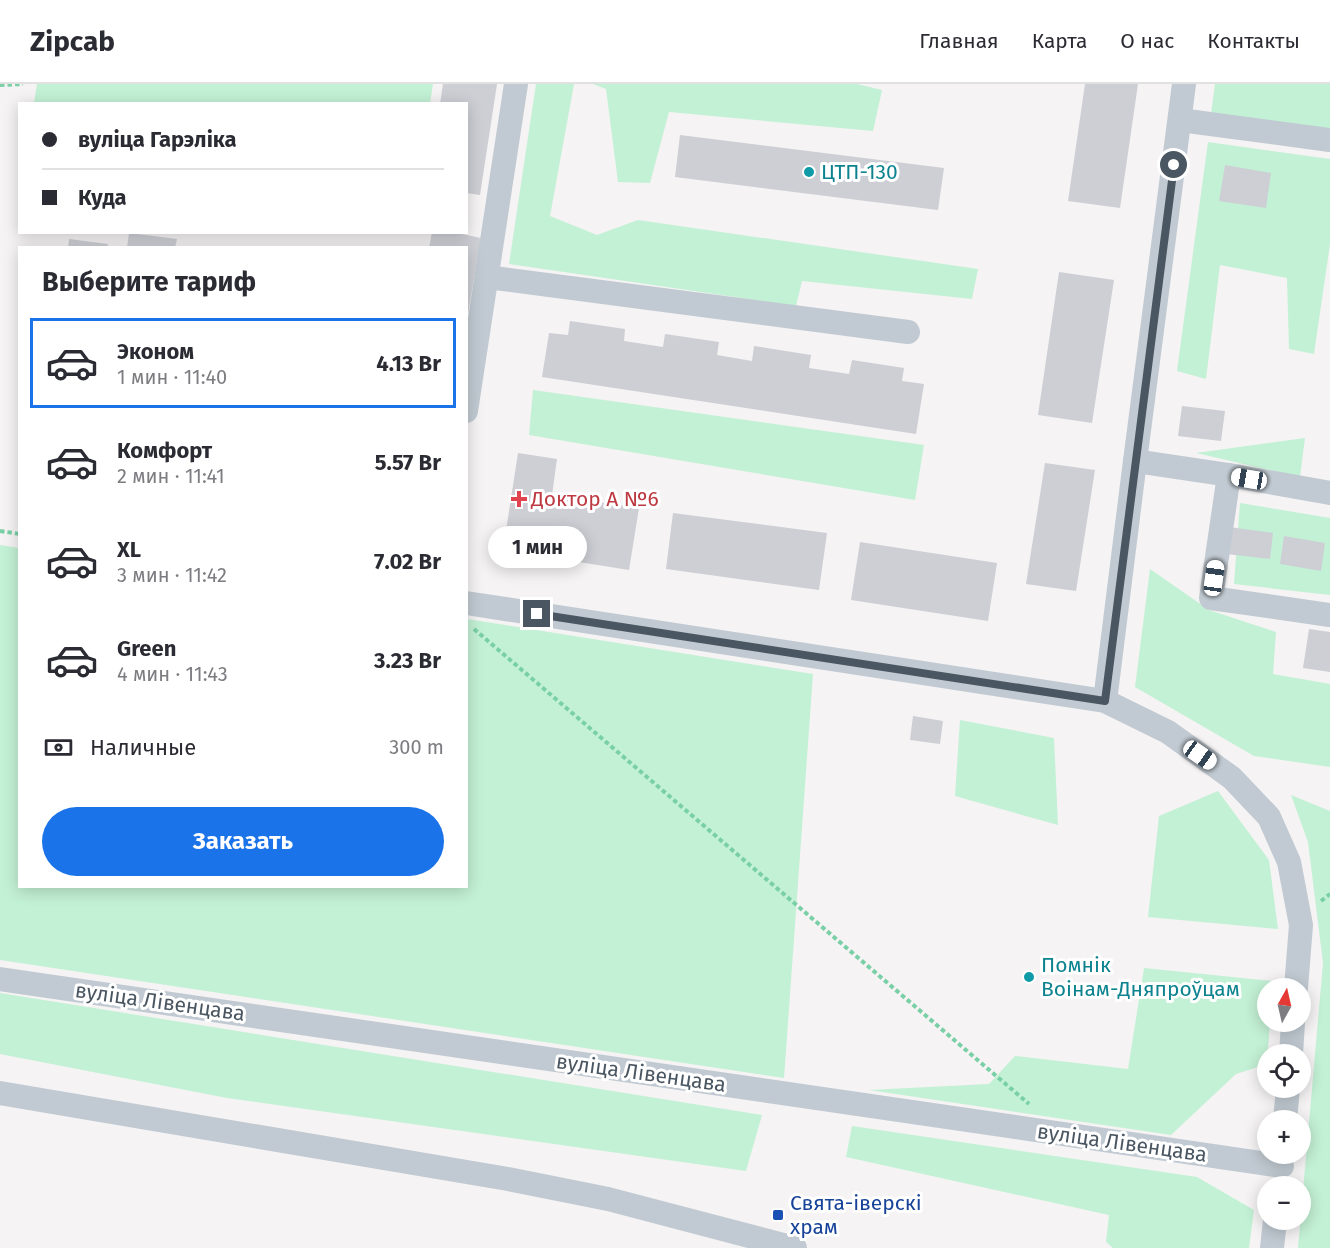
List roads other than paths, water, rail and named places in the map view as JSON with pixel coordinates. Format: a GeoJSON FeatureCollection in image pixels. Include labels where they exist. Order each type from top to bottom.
{"type":"FeatureCollection","features":[{"type":"Feature","properties":{"kind":"street"},"geometry":{"type":"LineString","coordinates":[[468,398],[516,84]]}},
{"type":"Feature","properties":{"kind":"street"},"geometry":{"type":"LineString","coordinates":[[1105,701],[1184,84]]}},
{"type":"Feature","properties":{"kind":"street"},"geometry":{"type":"LineString","coordinates":[[1180,120],[1330,140]]}},
{"type":"Feature","properties":{"kind":"street"},"geometry":{"type":"LineString","coordinates":[[487,277],[908,332]]}},
{"type":"Feature","properties":{"kind":"street"},"geometry":{"type":"LineString","coordinates":[[1135,461],[1330,493]]}},
{"type":"Feature","properties":{"kind":"street"},"geometry":{"type":"LineString","coordinates":[[1229,475],[1211,598],[1330,615]]}},
{"type":"Feature","properties":{"kind":"street"},"geometry":{"type":"LineString","coordinates":[[468,603],[1105,701],[1168,732],[1233,778],[1269,817],[1289,862],[1301,925],[1297,978]]}},
{"type":"Feature","properties":{"kind":"street","name":"вуліца Лівенцава"},"geometry":{"type":"LineString","coordinates":[[0,979],[1065,1135],[1281,1169]]}},
{"type":"Feature","properties":{"kind":"street"},"geometry":{"type":"LineString","coordinates":[[0,1093],[508,1179],[597,1197],[795,1248]]}},
{"type":"Feature","properties":{"kind":"street"},"geometry":{"type":"LineString","coordinates":[[1272,1248],[1274,1230]]}},
{"type":"Feature","properties":{"kind":"place","name":"ЦТП-130"},"geometry":{"type":"Point","coordinates":[809,172]}},
{"type":"Feature","properties":{"kind":"place","name":"Доктор А №6"},"geometry":{"type":"Point","coordinates":[519,499]}},
{"type":"Feature","properties":{"kind":"place","name":"Помнік Воінам-Дняпроўцам"},"geometry":{"type":"Point","coordinates":[1029,977]}},
{"type":"Feature","properties":{"kind":"place","name":"Свята-іверскі храм"},"geometry":{"type":"Point","coordinates":[778,1215]}}]}
